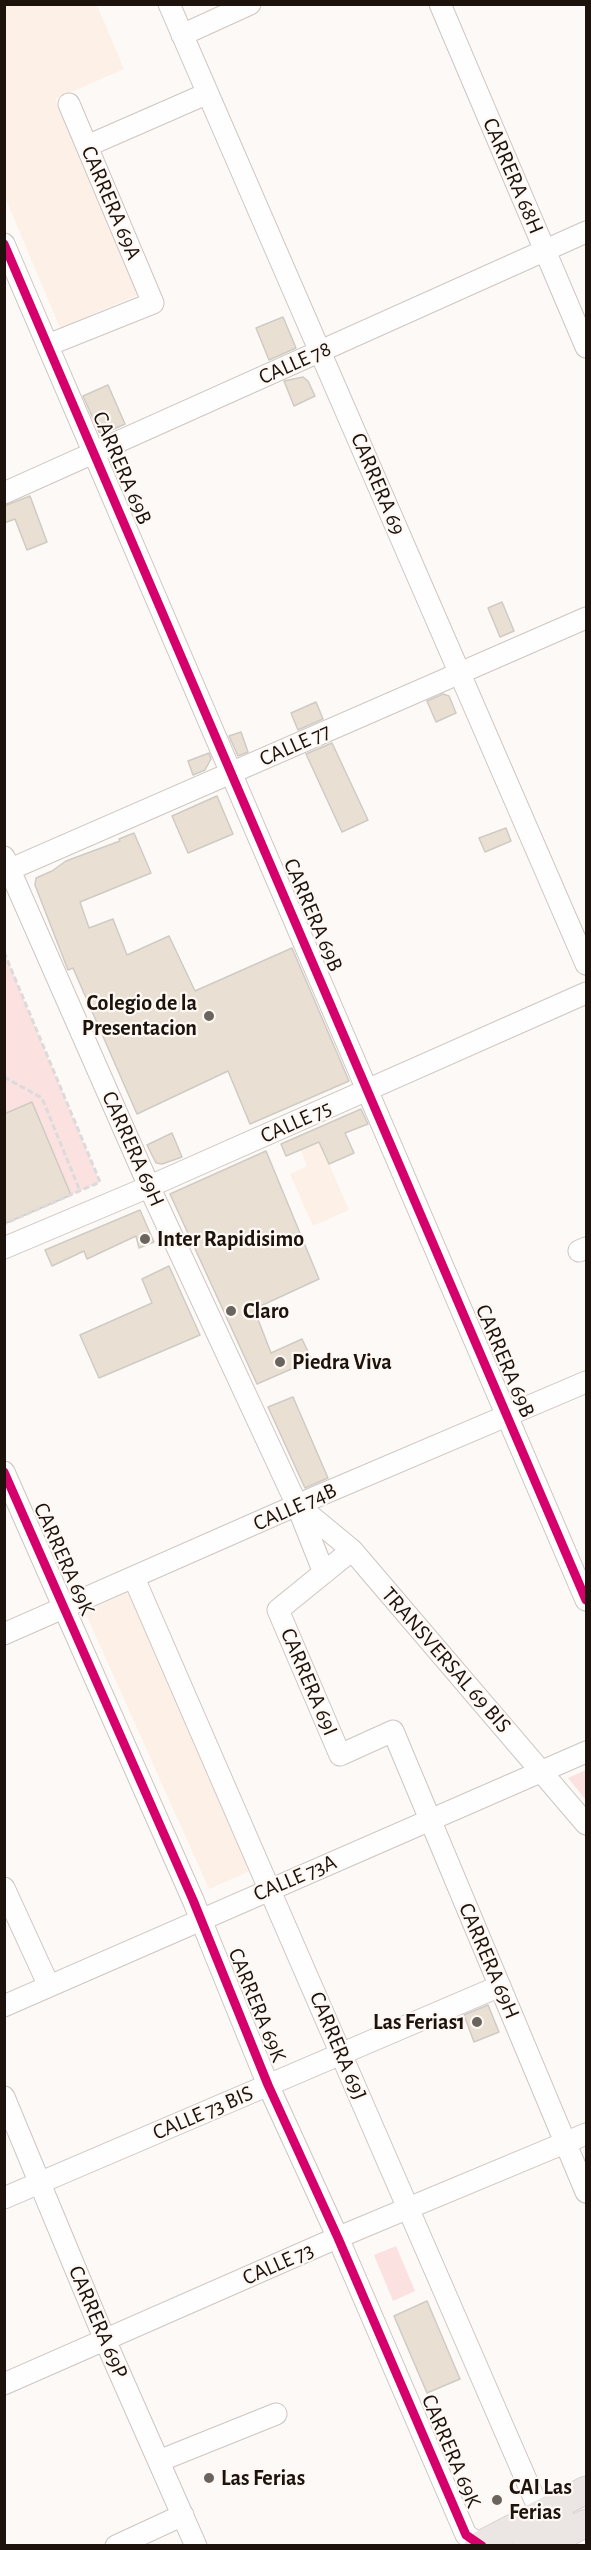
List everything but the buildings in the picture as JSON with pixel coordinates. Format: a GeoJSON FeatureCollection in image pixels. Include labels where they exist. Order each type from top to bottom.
{"type":"FeatureCollection","features":[{"type":"Feature","properties":{"kind":"main road"},"geometry":{"type":"LineString","coordinates":[[480,2545],[586,2490]]}},
{"type":"Feature","properties":{"kind":"main road"},"geometry":{"type":"LineString","coordinates":[[526,2546],[586,2501]]}},
{"type":"Feature","properties":{"kind":"main road"},"geometry":{"type":"LineString","coordinates":[[543,2546],[586,2523]]}},
{"type":"Feature","properties":{"kind":"street","name":"CARRERA 69"},"geometry":{"type":"LineString","coordinates":[[169,4],[206,94],[586,964]]}},
{"type":"Feature","properties":{"kind":"street"},"geometry":{"type":"LineString","coordinates":[[182,34],[250,4]]}},
{"type":"Feature","properties":{"kind":"street","name":"CARRERA 68H"},"geometry":{"type":"LineString","coordinates":[[440,4],[586,347]]}},
{"type":"Feature","properties":{"kind":"street"},"geometry":{"type":"LineString","coordinates":[[87,146],[206,94]]}},
{"type":"Feature","properties":{"kind":"street","name":"CARRERA 69A"},"geometry":{"type":"LineString","coordinates":[[48,345],[153,303],[69,104]]}},
{"type":"Feature","properties":{"kind":"street","name":"CALLE 78"},"geometry":{"type":"LineString","coordinates":[[4,494],[586,232]]}},
{"type":"Feature","properties":{"kind":"street","name":"CARRERA 69B"},"geometry":{"type":"LineString","coordinates":[[4,244],[12,282],[48,345],[586,1600]]}},
{"type":"Feature","properties":{"kind":"street","name":"CALLE 77"},"geometry":{"type":"LineString","coordinates":[[6,866],[231,772],[586,618]]}},
{"type":"Feature","properties":{"kind":"street","name":"CARRERA 69H"},"geometry":{"type":"LineString","coordinates":[[6,866],[149,1187],[297,1505]]}},
{"type":"Feature","properties":{"kind":"street","name":"CALLE 75"},"geometry":{"type":"LineString","coordinates":[[4,1248],[149,1187],[586,993]]}},
{"type":"Feature","properties":{"kind":"street","name":"CALLE 74B"},"geometry":{"type":"LineString","coordinates":[[4,1634],[297,1505],[586,1382]]}},
{"type":"Feature","properties":{"kind":"street","name":"CARRERA 69K"},"geometry":{"type":"LineString","coordinates":[[4,1472],[201,1919],[268,2085],[338,2238],[466,2535],[480,2545]]}},
{"type":"Feature","properties":{"kind":"street"},"geometry":{"type":"LineString","coordinates":[[297,1505],[324,1573],[352,1550]]}},
{"type":"Feature","properties":{"kind":"street","name":"TRANSVERSAL 69 BIS"},"geometry":{"type":"LineString","coordinates":[[297,1505],[352,1550],[586,1824]]}},
{"type":"Feature","properties":{"kind":"street","name":"CARRERA 69I"},"geometry":{"type":"LineString","coordinates":[[324,1573],[278,1610],[340,1755],[393,1731]]}},
{"type":"Feature","properties":{"kind":"street","name":"CARRERA 69J"},"geometry":{"type":"LineString","coordinates":[[134,1578],[541,2514]]}},
{"type":"Feature","properties":{"kind":"street","name":"CARRERA 69H"},"geometry":{"type":"LineString","coordinates":[[393,1731],[586,2192]]}},
{"type":"Feature","properties":{"kind":"street","name":"CALLE 73A"},"geometry":{"type":"LineString","coordinates":[[4,2006],[586,1752]]}},
{"type":"Feature","properties":{"kind":"street"},"geometry":{"type":"LineString","coordinates":[[4,1888],[50,1986]]}},
{"type":"Feature","properties":{"kind":"street","name":"CALLE 73 BIS"},"geometry":{"type":"LineString","coordinates":[[4,2198],[500,1986]]}},
{"type":"Feature","properties":{"kind":"street","name":"CARRERA 69P"},"geometry":{"type":"LineString","coordinates":[[4,2097],[105,2340],[196,2546]]}},
{"type":"Feature","properties":{"kind":"street","name":"CALLE 73"},"geometry":{"type":"LineString","coordinates":[[4,2384],[338,2238],[586,2134]]}},
{"type":"Feature","properties":{"kind":"street"},"geometry":{"type":"LineString","coordinates":[[159,2461],[276,2414]]}},
{"type":"Feature","properties":{"kind":"street"},"geometry":{"type":"LineString","coordinates":[[116,2546],[183,2515]]}},
{"type":"Feature","properties":{"kind":"path"},"geometry":{"type":"LineString","coordinates":[[4,952],[100,1182],[4,1224]]}},
{"type":"Feature","properties":{"kind":"path"},"geometry":{"type":"LineString","coordinates":[[4,1077],[42,1098],[80,1191]]}},
{"type":"Feature","properties":{"kind":"shaded area"},"geometry":{"type":"Polygon","coordinates":[[[4,5],[97,5],[124,69],[55,99],[138,295],[60,328],[5,197],[4,5]]]}},
{"type":"Feature","properties":{"kind":"shaded area"},"geometry":{"type":"Polygon","coordinates":[[[4,952],[100,1182],[71,1195],[32,1102],[5,1114],[4,952]]]}},
{"type":"Feature","properties":{"kind":"shaded area"},"geometry":{"type":"Polygon","coordinates":[[[314,1129],[349,1210],[313,1226],[290,1174],[307,1166],[301,1150],[310,1146],[305,1133],[314,1129]]]}},
{"type":"Feature","properties":{"kind":"shaded area"},"geometry":{"type":"Polygon","coordinates":[[[135,1589],[259,1867],[209,1889],[85,1612],[135,1589]]]}},
{"type":"Feature","properties":{"kind":"shaded area"},"geometry":{"type":"Polygon","coordinates":[[[586,1770],[586,1800],[568,1778],[586,1770]]]}},
{"type":"Feature","properties":{"kind":"shaded area"},"geometry":{"type":"Polygon","coordinates":[[[396,2246],[415,2291],[393,2301],[374,2255],[396,2246]]]}},
{"type":"Feature","properties":{"kind":"cycle path"},"geometry":{"type":"LineString","coordinates":[[4,244],[586,1600]]}},
{"type":"Feature","properties":{"kind":"cycle path"},"geometry":{"type":"LineString","coordinates":[[4,1472],[193,1900],[268,2085],[338,2238],[466,2535],[482,2546]]}},
{"type":"Feature","properties":{"kind":"place","name":"Colegio de la Presentacion"},"geometry":{"type":"Point","coordinates":[209,1016]}},
{"type":"Feature","properties":{"kind":"place","name":"Inter Rapidisimo"},"geometry":{"type":"Point","coordinates":[145,1239]}},
{"type":"Feature","properties":{"kind":"place","name":"Claro"},"geometry":{"type":"Point","coordinates":[231,1311]}},
{"type":"Feature","properties":{"kind":"place","name":"Piedra Viva"},"geometry":{"type":"Point","coordinates":[280,1362]}},
{"type":"Feature","properties":{"kind":"place","name":"Las Ferias1"},"geometry":{"type":"Point","coordinates":[477,2022]}},
{"type":"Feature","properties":{"kind":"place","name":"Las Ferias"},"geometry":{"type":"Point","coordinates":[209,2478]}},
{"type":"Feature","properties":{"kind":"place","name":"CAI Las Ferias"},"geometry":{"type":"Point","coordinates":[497,2500]}}]}
